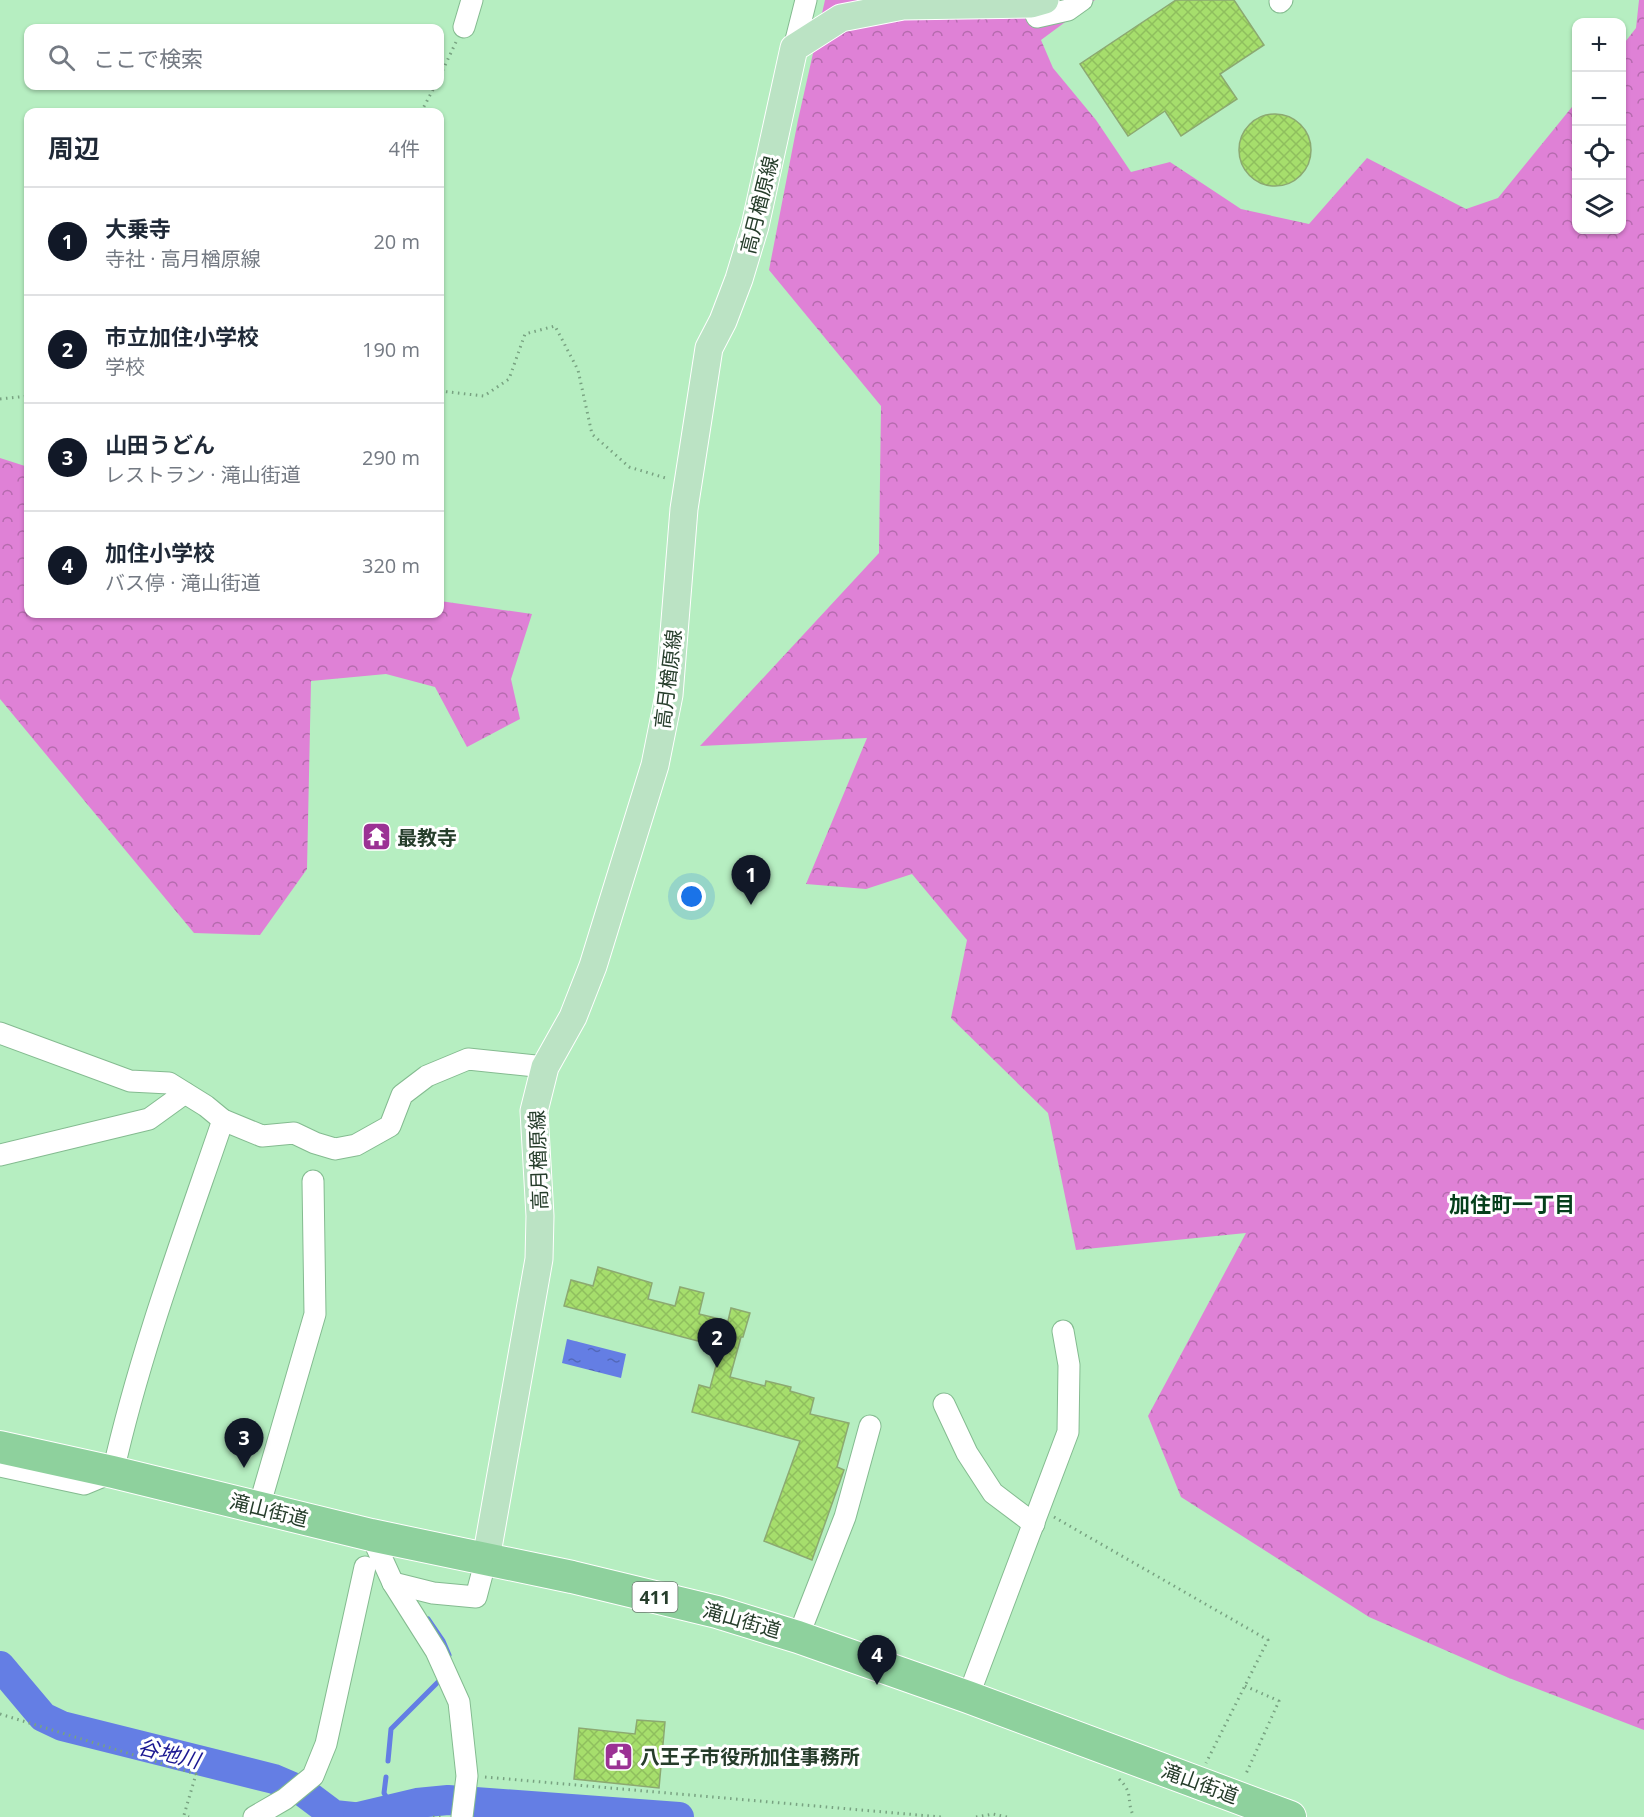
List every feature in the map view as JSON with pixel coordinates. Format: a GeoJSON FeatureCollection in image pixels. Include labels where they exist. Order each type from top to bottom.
{"type":"FeatureCollection","features":[{"type":"Feature","properties":{"kind":"highway","name":"滝山街道"},"geometry":{"type":"LineString","coordinates":[[0,1447],[259,1507],[371,1536],[486,1559],[717,1612],[798,1637],[968,1697],[1290,1817]]}},
{"type":"Feature","properties":{"kind":"main road"},"geometry":{"type":"LineString","coordinates":[[794,48],[841,18],[903,6],[1038,2]]}},
{"type":"Feature","properties":{"kind":"main road","name":"高月楢原線"},"geometry":{"type":"LineString","coordinates":[[486,1559],[539,1259],[540,1216],[534,1111],[545,1067],[573,1017],[593,966],[655,765],[669,695],[683,520],[709,348],[723,321],[739,279],[755,226],[794,48]]}},
{"type":"Feature","properties":{"kind":"street"},"geometry":{"type":"LineString","coordinates":[[464,27],[472,0]]}},
{"type":"Feature","properties":{"kind":"street"},"geometry":{"type":"LineString","coordinates":[[794,48],[806,0]]}},
{"type":"Feature","properties":{"kind":"street"},"geometry":{"type":"LineString","coordinates":[[1038,2],[1037,17],[1068,10],[1082,0]]}},
{"type":"Feature","properties":{"kind":"street"},"geometry":{"type":"LineString","coordinates":[[0,1033],[130,1081],[169,1083],[223,1120],[262,1136],[294,1133],[335,1149],[356,1145],[390,1126],[402,1095],[427,1076],[468,1059],[545,1067]]}},
{"type":"Feature","properties":{"kind":"street"},"geometry":{"type":"LineString","coordinates":[[0,1155],[149,1119],[185,1093]]}},
{"type":"Feature","properties":{"kind":"street"},"geometry":{"type":"LineString","coordinates":[[0,1466],[84,1484],[112,1472],[144,1351],[223,1120]]}},
{"type":"Feature","properties":{"kind":"street"},"geometry":{"type":"LineString","coordinates":[[259,1507],[315,1314],[313,1181]]}},
{"type":"Feature","properties":{"kind":"street"},"geometry":{"type":"LineString","coordinates":[[968,1697],[1068,1432],[1069,1365],[1063,1331]]}},
{"type":"Feature","properties":{"kind":"street"},"geometry":{"type":"LineString","coordinates":[[944,1404],[967,1453],[993,1493],[1037,1516]]}},
{"type":"Feature","properties":{"kind":"street"},"geometry":{"type":"LineString","coordinates":[[798,1637],[845,1517],[870,1426]]}},
{"type":"Feature","properties":{"kind":"street"},"geometry":{"type":"LineString","coordinates":[[371,1536],[393,1583],[436,1651],[459,1702],[466,1780],[463,1815]]}},
{"type":"Feature","properties":{"kind":"street"},"geometry":{"type":"LineString","coordinates":[[393,1583],[433,1593],[476,1597],[486,1559]]}},
{"type":"Feature","properties":{"kind":"street"},"geometry":{"type":"LineString","coordinates":[[254,1817],[285,1799],[313,1776],[326,1744],[365,1567]]}},
{"type":"Feature","properties":{"kind":"path"},"geometry":{"type":"LineString","coordinates":[[444,68],[464,27]]}},
{"type":"Feature","properties":{"kind":"path"},"geometry":{"type":"LineString","coordinates":[[423,108],[433,90]]}},
{"type":"Feature","properties":{"kind":"path"},"geometry":{"type":"LineString","coordinates":[[444,391],[484,396],[509,379],[525,334],[555,327],[578,370],[592,434],[629,468],[688,484]]}},
{"type":"Feature","properties":{"kind":"path"},"geometry":{"type":"LineString","coordinates":[[0,399],[24,396]]}},
{"type":"Feature","properties":{"kind":"path"},"geometry":{"type":"LineString","coordinates":[[1037,1516],[1268,1640],[1196,1782]]}},
{"type":"Feature","properties":{"kind":"path"},"geometry":{"type":"LineString","coordinates":[[1236,1797],[1279,1701],[1245,1686]]}},
{"type":"Feature","properties":{"kind":"path"},"geometry":{"type":"LineString","coordinates":[[0,1714],[196,1774],[184,1815],[189,1817]]}},
{"type":"Feature","properties":{"kind":"path"},"geometry":{"type":"LineString","coordinates":[[1116,1776],[1129,1789],[1134,1817]]}},
{"type":"Feature","properties":{"kind":"path"},"geometry":{"type":"LineString","coordinates":[[466,1780],[810,1804],[941,1817]]}},
{"type":"Feature","properties":{"kind":"path"},"geometry":{"type":"LineString","coordinates":[[976,1817],[993,1814],[1007,1817]]}},
{"type":"Feature","properties":{"kind":"green space"},"geometry":{"type":"Polygon","coordinates":[[[825,0],[1095,0],[1041,40],[1053,68],[1096,120],[1131,172],[1170,162],[1241,209],[1309,224],[1367,158],[1466,209],[1498,198],[1572,107],[1572,234],[1626,234],[1626,41],[1636,28],[1639,0],[1644,0],[1644,1730],[1509,1678],[1369,1617],[1181,1497],[1148,1416],[1246,1233],[1076,1250],[1048,1113],[951,1018],[967,940],[912,874],[866,889],[806,884],[867,738],[700,746],[879,553],[881,406],[769,270],[798,120],[825,0]]]}},
{"type":"Feature","properties":{"kind":"green space"},"geometry":{"type":"Polygon","coordinates":[[[0,458],[24,466],[24,618],[444,618],[444,602],[532,614],[511,679],[520,719],[467,747],[435,687],[386,674],[311,681],[307,869],[260,935],[194,933],[0,699],[0,458]]]}},
{"type":"Feature","properties":{"kind":"water"},"geometry":{"type":"Polygon","coordinates":[[[567,1339],[626,1354],[621,1378],[562,1363],[567,1339]]]}},
{"type":"Feature","properties":{"kind":"building"},"geometry":{"type":"Polygon","coordinates":[[[1176,0],[1234,0],[1264,45],[1220,74],[1237,99],[1181,136],[1165,111],[1128,136],[1080,64],[1176,0]]]}},
{"type":"Feature","properties":{"kind":"building"},"geometry":{"type":"Polygon","coordinates":[[[1282,114],[1301,124],[1309,136],[1311,150],[1309,164],[1301,176],[1289,184],[1268,186],[1249,176],[1241,164],[1239,143],[1249,124],[1261,116],[1282,114]]]}},
{"type":"Feature","properties":{"kind":"building"},"geometry":{"type":"Polygon","coordinates":[[[598,1267],[652,1283],[648,1299],[675,1306],[680,1287],[704,1293],[699,1314],[728,1321],[731,1308],[750,1313],[730,1377],[765,1386],[766,1381],[791,1387],[790,1391],[814,1398],[810,1414],[849,1423],[837,1467],[844,1470],[812,1560],[764,1541],[800,1441],[692,1412],[699,1385],[710,1388],[721,1347],[564,1306],[571,1280],[593,1286],[598,1267]]]}},
{"type":"Feature","properties":{"kind":"building","name":"八王子市役所加住事務所"},"geometry":{"type":"Polygon","coordinates":[[[637,1720],[665,1722],[659,1788],[574,1779],[579,1728],[635,1734],[637,1720]]]}},
{"type":"Feature","properties":{"kind":"waterway"},"geometry":{"type":"LineString","coordinates":[[428,1619],[443,1641],[449,1655]]}},
{"type":"Feature","properties":{"kind":"waterway","name":"谷地川"},"geometry":{"type":"LineString","coordinates":[[0,1666],[43,1717],[62,1726],[274,1779],[302,1791],[334,1815],[353,1817]]}},
{"type":"Feature","properties":{"kind":"waterway"},"geometry":{"type":"LineString","coordinates":[[388,1761],[391,1729],[442,1678]]}},
{"type":"Feature","properties":{"kind":"waterway"},"geometry":{"type":"LineString","coordinates":[[386,1777],[384,1793],[393,1809]]}},
{"type":"Feature","properties":{"kind":"waterway","name":"谷地川"},"geometry":{"type":"LineString","coordinates":[[358,1817],[417,1803],[448,1800],[679,1817]]}},
{"type":"Feature","properties":{"kind":"place","name":"最教寺"},"geometry":{"type":"Point","coordinates":[376,837]}},
{"type":"Feature","properties":{"kind":"place","name":"大乗寺"},"geometry":{"type":"Point","coordinates":[751,905]}},
{"type":"Feature","properties":{"kind":"place","name":"市立加住小学校"},"geometry":{"type":"Point","coordinates":[717,1368]}},
{"type":"Feature","properties":{"kind":"place","name":"山田うどん"},"geometry":{"type":"Point","coordinates":[244,1468]}},
{"type":"Feature","properties":{"kind":"place","name":"加住小学校"},"geometry":{"type":"Point","coordinates":[877,1685]}},
{"type":"Feature","properties":{"kind":"place","name":"八王子市役所加住事務所"},"geometry":{"type":"Point","coordinates":[619,1756]}},
{"type":"Feature","properties":{"kind":"district","name":"加住町一丁目"},"geometry":{"type":"Point","coordinates":[1512,1204]}}]}
